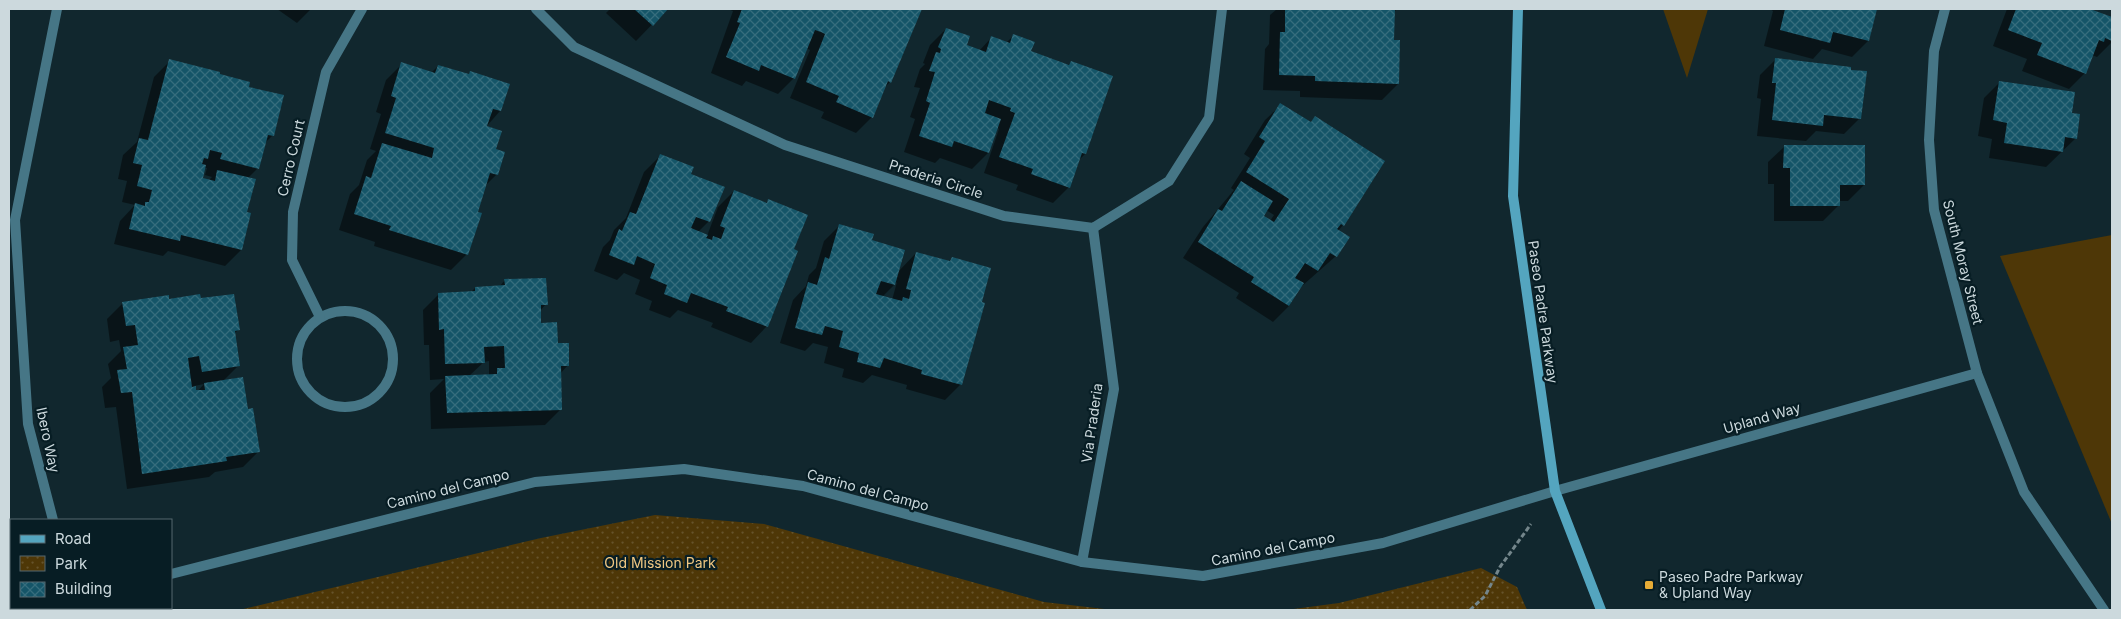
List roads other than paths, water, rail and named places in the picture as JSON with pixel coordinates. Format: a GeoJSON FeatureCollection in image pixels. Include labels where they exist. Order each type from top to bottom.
{"type":"FeatureCollection","features":[{"type":"Feature","properties":{"kind":"main road","name":"Paseo Padre Parkway"},"geometry":{"type":"LineString","coordinates":[[1518,9],[1513,196],[1555,491],[1601,610]]}},
{"type":"Feature","properties":{"kind":"street","name":"Ibero Way"},"geometry":{"type":"LineString","coordinates":[[54,519],[28,424],[15,220],[57,9]]}},
{"type":"Feature","properties":{"kind":"street","name":"Cerro Court"},"geometry":{"type":"LineString","coordinates":[[320,317],[292,260],[293,212],[326,72],[362,9]]}},
{"type":"Feature","properties":{"kind":"street","name":"Praderia Circle"},"geometry":{"type":"LineString","coordinates":[[536,9],[574,47],[785,145],[1004,216],[1093,228]]}},
{"type":"Feature","properties":{"kind":"street"},"geometry":{"type":"LineString","coordinates":[[1093,228],[1169,181],[1209,118],[1222,9]]}},
{"type":"Feature","properties":{"kind":"street","name":"South Moray Street"},"geometry":{"type":"LineString","coordinates":[[1945,9],[1934,51],[1929,140],[1934,210],[1977,373],[2024,492],[2104,610]]}},
{"type":"Feature","properties":{"kind":"street","name":"Via Praderia"},"geometry":{"type":"LineString","coordinates":[[1082,562],[1114,389],[1093,228]]}},
{"type":"Feature","properties":{"kind":"street"},"geometry":{"type":"LineString","coordinates":[[336,311],[352,311],[368,316],[380,325],[390,339],[393,355],[392,371],[385,386],[374,398],[359,405],[343,407],[327,403],[314,396],[303,384],[298,370],[296,354],[300,340],[308,327],[320,317],[336,311]]}},
{"type":"Feature","properties":{"kind":"street","name":"Upland Way"},"geometry":{"type":"LineString","coordinates":[[1555,491],[1977,373]]}},
{"type":"Feature","properties":{"kind":"street","name":"Camino del Campo"},"geometry":{"type":"LineString","coordinates":[[172,574],[535,482],[684,469],[803,486],[1082,562],[1203,576],[1384,543],[1555,491]]}},
{"type":"Feature","properties":{"kind":"place","name":"Paseo Padre Parkway & Upland Way"},"geometry":{"type":"Point","coordinates":[1649,585]}},
{"type":"Feature","properties":{"kind":"park label","name":"Old Mission Park"},"geometry":{"type":"Point","coordinates":[660,563]}}]}
